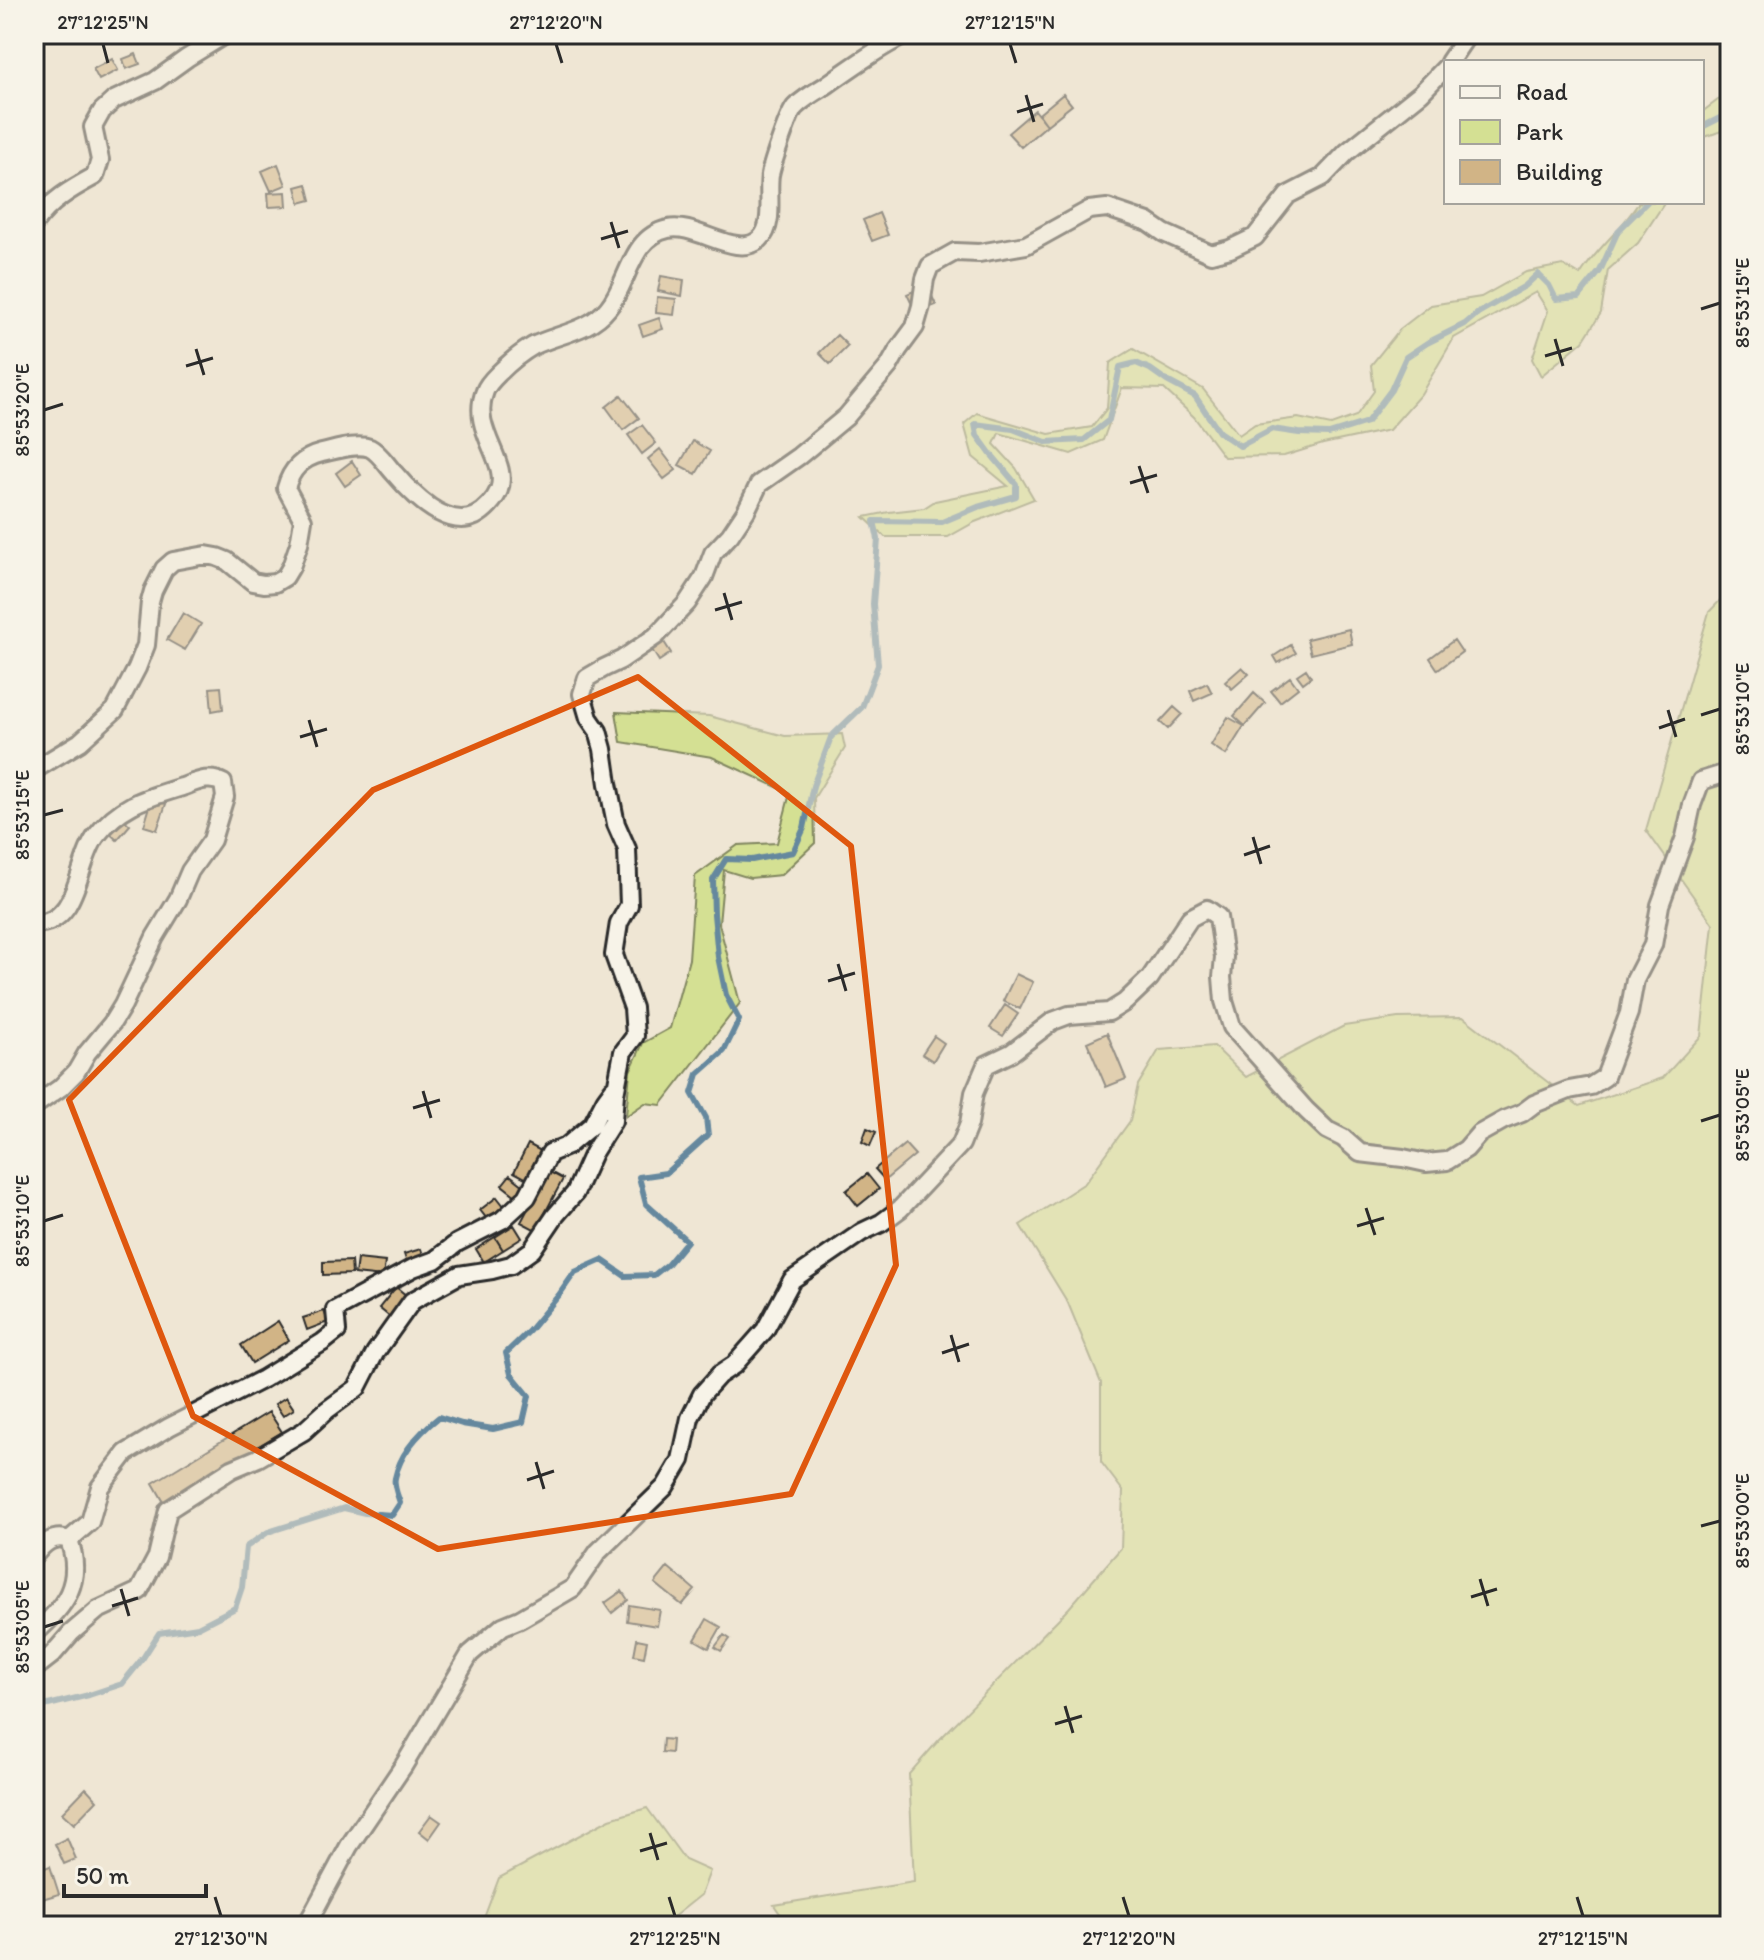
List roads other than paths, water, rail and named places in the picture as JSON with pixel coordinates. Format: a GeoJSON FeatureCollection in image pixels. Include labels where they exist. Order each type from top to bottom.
{"type":"FeatureCollection","features":[{"type":"Feature","properties":{"kind":"street"},"geometry":{"type":"LineString","coordinates":[[34,224],[53,202],[95,176],[100,160],[93,127],[102,111],[114,100],[155,81],[226,34]]}},
{"type":"Feature","properties":{"kind":"street"},"geometry":{"type":"LineString","coordinates":[[34,770],[80,742],[115,710],[146,645],[153,591],[164,569],[173,561],[206,555],[227,561],[253,582],[275,583],[285,577],[299,544],[303,520],[286,488],[296,466],[309,457],[364,446],[374,450],[428,506],[447,517],[458,520],[480,513],[501,486],[501,473],[487,440],[482,416],[484,393],[490,382],[535,345],[599,318],[608,309],[635,256],[649,236],[682,227],[737,246],[759,240],[766,231],[768,219],[770,171],[793,108],[877,49],[907,34]]}},
{"type":"Feature","properties":{"kind":"street"},"geometry":{"type":"LineString","coordinates":[[1451,60],[1468,34]]}},
{"type":"Feature","properties":{"kind":"street"},"geometry":{"type":"LineString","coordinates":[[34,1669],[98,1610],[139,1591],[157,1557],[168,1510],[232,1469],[258,1458],[304,1431],[357,1388],[375,1353],[412,1301],[459,1275],[511,1265],[532,1250],[575,1193],[593,1153],[613,1121],[623,1052],[635,1036],[633,1008],[614,955],[619,923],[629,905],[627,849],[616,824],[598,731],[589,718],[582,694],[587,678],[656,636],[687,603],[704,577],[713,553],[746,511],[759,484],[846,417],[889,366],[915,327],[930,266],[955,252],[979,253],[1026,245],[1089,210],[1107,208],[1148,222],[1164,233],[1211,254],[1230,249],[1255,237],[1288,195],[1323,177],[1347,152],[1421,93],[1444,68]]}},
{"type":"Feature","properties":{"kind":"street"},"geometry":{"type":"LineString","coordinates":[[306,1926],[349,1846],[404,1765],[470,1654],[503,1626],[573,1588],[598,1552],[665,1487],[681,1460],[690,1418],[702,1394],[719,1375],[734,1365],[765,1330],[792,1280],[900,1209],[961,1144],[969,1124],[974,1093],[986,1065],[1011,1053],[1053,1021],[1069,1015],[1109,1012],[1125,1002],[1150,978],[1190,918],[1207,909],[1218,917],[1224,957],[1224,1001],[1232,1027],[1306,1110],[1327,1130],[1343,1138],[1360,1153],[1426,1163],[1447,1161],[1466,1149],[1479,1134],[1534,1104],[1569,1090],[1591,1086],[1605,1077],[1629,1013],[1635,980],[1653,945],[1660,905],[1701,781],[1730,772]]}},
{"type":"Feature","properties":{"kind":"street"},"geometry":{"type":"LineString","coordinates":[[34,924],[54,919],[66,908],[74,895],[90,846],[116,816],[145,797],[209,778],[223,783],[225,797],[212,840],[190,871],[123,1005],[76,1072],[34,1106]]}},
{"type":"Feature","properties":{"kind":"street"},"geometry":{"type":"LineString","coordinates":[[69,1540],[90,1522],[100,1487],[126,1453],[169,1427],[263,1379],[323,1342],[337,1331],[335,1310],[347,1302],[435,1260],[457,1243],[502,1220],[527,1197],[550,1153],[567,1146],[592,1125],[617,1084]]}},
{"type":"Feature","properties":{"kind":"street"},"geometry":{"type":"LineString","coordinates":[[34,1556],[47,1542],[62,1538],[69,1540]]}},
{"type":"Feature","properties":{"kind":"street"},"geometry":{"type":"LineString","coordinates":[[34,1634],[62,1604],[73,1584],[69,1540]]}},
{"type":"Feature","properties":{"kind":"waterway"},"geometry":{"type":"LineString","coordinates":[[1704,126],[1730,113]]}},
{"type":"Feature","properties":{"kind":"waterway"},"geometry":{"type":"LineString","coordinates":[[40,1707],[122,1684],[159,1633],[198,1627],[235,1608],[242,1587],[246,1547],[268,1532],[344,1508],[392,1515],[400,1503],[395,1481],[401,1460],[418,1436],[439,1417],[493,1429],[523,1422],[529,1396],[511,1374],[506,1353],[529,1331],[575,1272],[602,1260],[625,1276],[654,1275],[687,1241],[646,1204],[639,1177],[666,1173],[708,1135],[706,1118],[692,1093],[698,1074],[724,1051],[739,1020],[726,995],[718,957],[713,880],[726,859],[752,860],[793,852],[804,828],[813,786],[831,737],[862,707],[878,665],[873,604],[878,539],[874,521],[942,522],[1016,496],[1016,484],[977,435],[975,424],[1013,429],[1046,442],[1084,440],[1109,420],[1120,367],[1136,363],[1195,396],[1219,432],[1240,446],[1272,429],[1329,434],[1367,422],[1391,390],[1406,357],[1465,324],[1525,286],[1538,274],[1549,285],[1556,299],[1579,297],[1600,271],[1618,231],[1645,204]]}}]}
